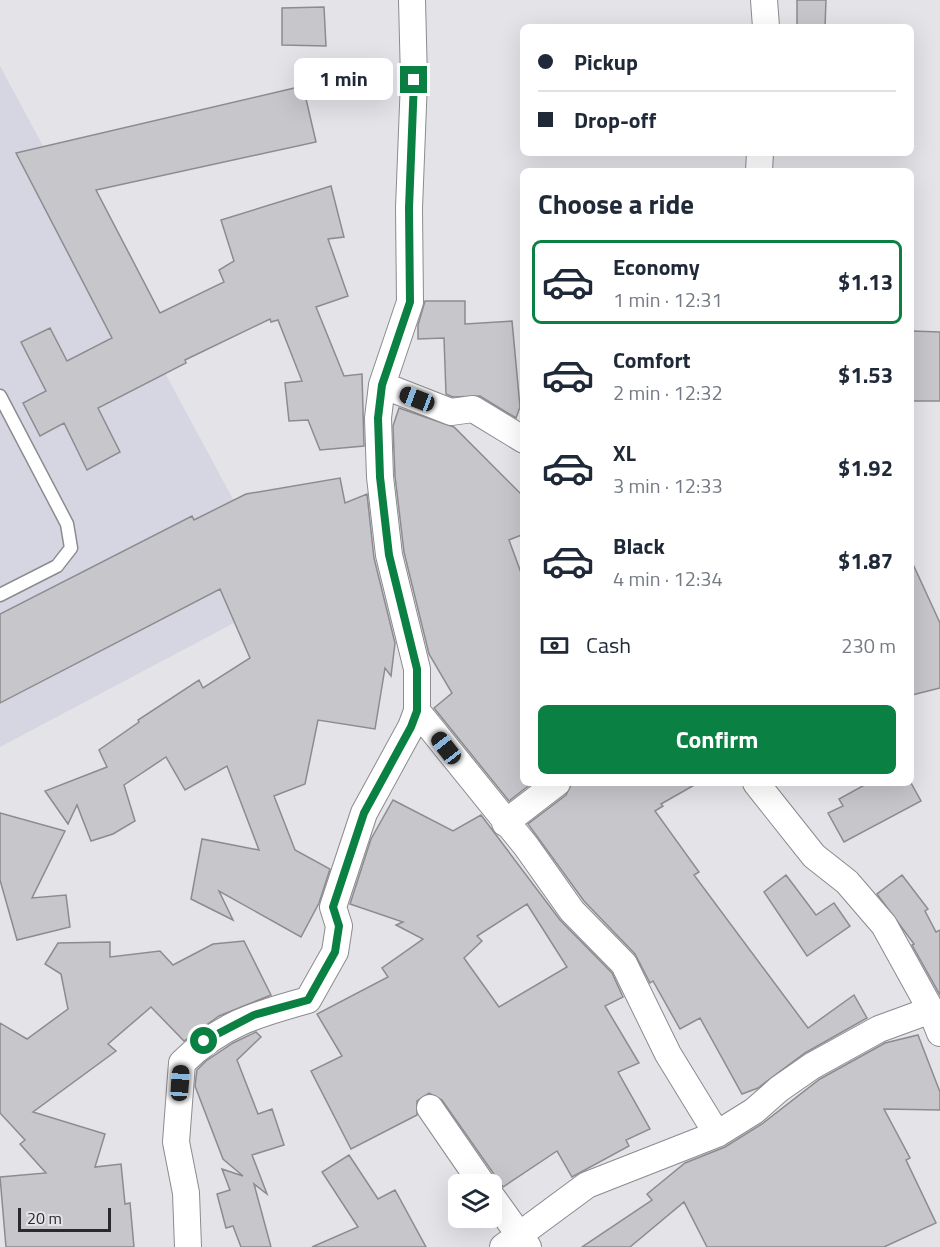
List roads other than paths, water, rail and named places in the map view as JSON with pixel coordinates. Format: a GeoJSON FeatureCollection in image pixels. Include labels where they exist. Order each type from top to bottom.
{"type":"FeatureCollection","features":[{"type":"Feature","properties":{"kind":"street"},"geometry":{"type":"LineString","coordinates":[[188,1247],[186,1193],[176,1142],[182,1063],[204,1041],[254,1015],[308,1000],[335,952],[339,926],[333,907],[364,813],[411,727],[417,711],[417,669],[389,555],[380,477],[378,418],[382,385],[410,302],[409,208],[414,80],[412,0]]}},
{"type":"Feature","properties":{"kind":"street"},"geometry":{"type":"LineString","coordinates":[[764,0],[766,24]]}},
{"type":"Feature","properties":{"kind":"street"},"geometry":{"type":"LineString","coordinates":[[382,385],[451,412],[472,409],[520,438]]}},
{"type":"Feature","properties":{"kind":"street"},"geometry":{"type":"LineString","coordinates":[[417,711],[505,823],[526,846],[572,910],[624,964],[668,1054],[717,1134]]}},
{"type":"Feature","properties":{"kind":"street"},"geometry":{"type":"LineString","coordinates":[[505,823],[553,786]]}},
{"type":"Feature","properties":{"kind":"street"},"geometry":{"type":"LineString","coordinates":[[502,1215],[517,1243],[587,1185],[717,1134],[754,1111],[779,1089],[812,1066],[879,1029],[936,1021],[884,925],[847,882],[814,856],[758,786]]}},
{"type":"Feature","properties":{"kind":"street"},"geometry":{"type":"LineString","coordinates":[[430,1108],[475,1174]]}},
{"type":"Feature","properties":{"kind":"lane"},"geometry":{"type":"LineString","coordinates":[[0,396],[67,524],[70,548],[57,566],[0,595]]}}]}
